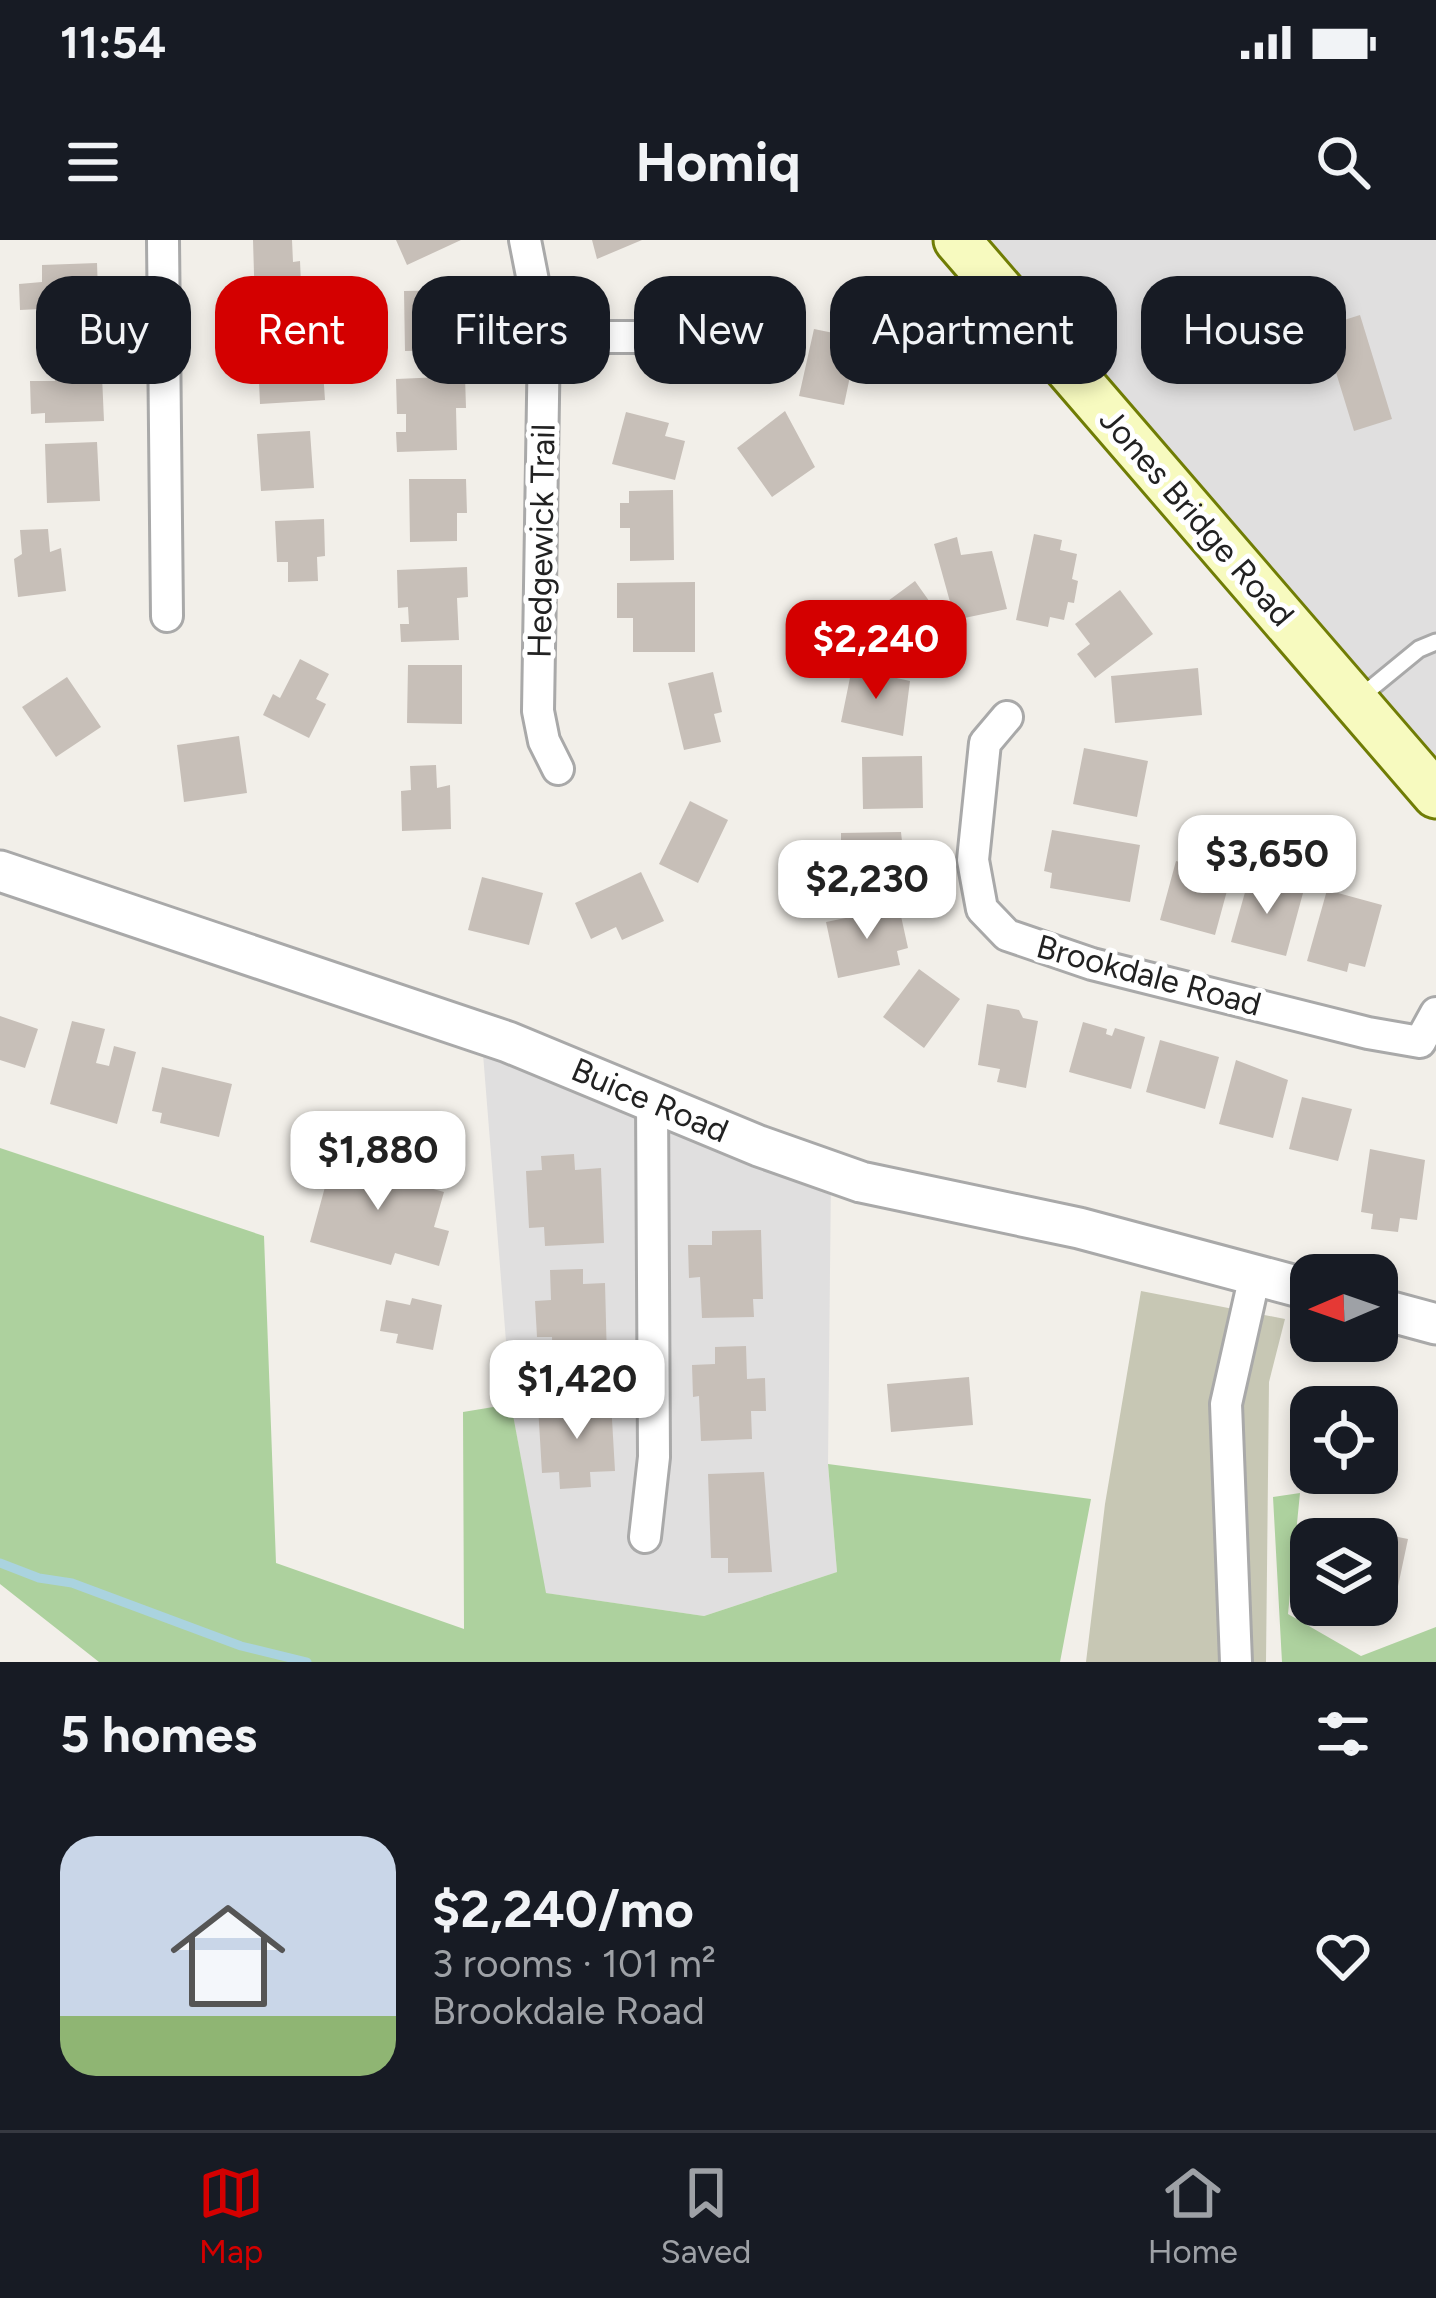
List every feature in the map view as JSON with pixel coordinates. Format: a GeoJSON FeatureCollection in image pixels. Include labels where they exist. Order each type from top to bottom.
{"type":"FeatureCollection","features":[{"type":"Feature","properties":{"kind":"main road","name":"Jones Bridge Road"},"geometry":{"type":"LineString","coordinates":[[957,240],[1436,795]]}},
{"type":"Feature","properties":{"kind":"street"},"geometry":{"type":"LineString","coordinates":[[163,240],[167,616]]}},
{"type":"Feature","properties":{"kind":"street","name":"Hedgewick Trail"},"geometry":{"type":"LineString","coordinates":[[525,240],[532,276]]}},
{"type":"Feature","properties":{"kind":"street","name":"Hedgewick Trail"},"geometry":{"type":"LineString","coordinates":[[543,384],[538,711],[544,741],[558,769]]}},
{"type":"Feature","properties":{"kind":"street","name":"Brookdale Road"},"geometry":{"type":"LineString","coordinates":[[1006,717],[985,743],[973,860],[982,909],[1007,935],[1092,964],[1368,1034],[1420,1042],[1436,1013]]}},
{"type":"Feature","properties":{"kind":"street","name":"Buice Road"},"geometry":{"type":"LineString","coordinates":[[0,871],[508,1042],[759,1146],[861,1182],[1079,1228],[1290,1285]]}},
{"type":"Feature","properties":{"kind":"street"},"geometry":{"type":"LineString","coordinates":[[645,1537],[654,1457],[652,1100]]}},
{"type":"Feature","properties":{"kind":"street"},"geometry":{"type":"LineString","coordinates":[[1236,1662],[1226,1404],[1256,1275]]}},
{"type":"Feature","properties":{"kind":"street"},"geometry":{"type":"LineString","coordinates":[[1398,1314],[1436,1324]]}},
{"type":"Feature","properties":{"kind":"lane"},"geometry":{"type":"LineString","coordinates":[[1356,701],[1419,649],[1436,642]]}},
{"type":"Feature","properties":{"kind":"shaded area"},"geometry":{"type":"Polygon","coordinates":[[[942,240],[1436,240],[1436,782],[1073,384],[1117,384],[1117,276],[975,276],[942,240]]]}},
{"type":"Feature","properties":{"kind":"shaded area"},"geometry":{"type":"Polygon","coordinates":[[[483,1054],[819,1167],[831,1175],[828,1464],[837,1572],[704,1616],[545,1593],[511,1404],[483,1054]]]}},
{"type":"Feature","properties":{"kind":"shaded area"},"geometry":{"type":"Polygon","coordinates":[[[1141,1291],[1285,1319],[1269,1382],[1266,1662],[1086,1662],[1105,1504],[1141,1291]]]}},
{"type":"Feature","properties":{"kind":"green space"},"geometry":{"type":"Polygon","coordinates":[[[0,1148],[264,1236],[276,1563],[464,1629],[463,1412],[511,1404],[546,1593],[704,1616],[837,1572],[828,1464],[1091,1499],[1060,1662],[99,1662],[0,1584],[0,1148]]]}},
{"type":"Feature","properties":{"kind":"green space"},"geometry":{"type":"Polygon","coordinates":[[[1300,1494],[1298,1518],[1290,1518],[1290,1626],[1309,1626],[1361,1656],[1436,1627],[1436,1662],[1282,1662],[1273,1497],[1300,1494]]]}},
{"type":"Feature","properties":{"kind":"building"},"geometry":{"type":"Polygon","coordinates":[[[253,240],[292,240],[293,262],[300,261],[301,276],[254,276],[253,240]]]}},
{"type":"Feature","properties":{"kind":"building"},"geometry":{"type":"Polygon","coordinates":[[[396,240],[461,240],[407,265],[396,240]]]}},
{"type":"Feature","properties":{"kind":"building"},"geometry":{"type":"Polygon","coordinates":[[[592,240],[642,240],[597,259],[592,240]]]}},
{"type":"Feature","properties":{"kind":"building"},"geometry":{"type":"Polygon","coordinates":[[[97,263],[97,276],[42,276],[42,265],[97,263]]]}},
{"type":"Feature","properties":{"kind":"building"},"geometry":{"type":"Polygon","coordinates":[[[36,283],[36,309],[20,310],[19,284],[36,283]]]}},
{"type":"Feature","properties":{"kind":"building"},"geometry":{"type":"Polygon","coordinates":[[[404,291],[412,291],[412,351],[405,351],[404,291]]]}},
{"type":"Feature","properties":{"kind":"building"},"geometry":{"type":"Polygon","coordinates":[[[1360,315],[1392,419],[1354,431],[1340,384],[1346,384],[1346,319],[1360,315]]]}},
{"type":"Feature","properties":{"kind":"building"},"geometry":{"type":"Polygon","coordinates":[[[814,329],[830,332],[830,384],[848,384],[844,405],[799,396],[802,384],[806,384],[814,329]]]}},
{"type":"Feature","properties":{"kind":"building"},"geometry":{"type":"Polygon","coordinates":[[[412,378],[412,384],[465,384],[466,408],[456,408],[457,450],[397,452],[396,432],[406,432],[406,414],[397,414],[396,379],[412,378]]]}},
{"type":"Feature","properties":{"kind":"building"},"geometry":{"type":"Polygon","coordinates":[[[30,381],[102,384],[104,421],[45,423],[45,413],[31,414],[30,381]]]}},
{"type":"Feature","properties":{"kind":"building"},"geometry":{"type":"Polygon","coordinates":[[[259,384],[324,384],[325,400],[260,404],[259,384]]]}},
{"type":"Feature","properties":{"kind":"building"},"geometry":{"type":"Polygon","coordinates":[[[785,411],[815,467],[772,497],[737,448],[785,411]]]}},
{"type":"Feature","properties":{"kind":"building"},"geometry":{"type":"Polygon","coordinates":[[[626,412],[669,423],[665,436],[685,441],[675,480],[612,464],[626,412]]]}},
{"type":"Feature","properties":{"kind":"building"},"geometry":{"type":"Polygon","coordinates":[[[310,431],[314,488],[261,491],[257,434],[310,431]]]}},
{"type":"Feature","properties":{"kind":"building"},"geometry":{"type":"Polygon","coordinates":[[[97,442],[100,501],[47,503],[45,444],[97,442]]]}},
{"type":"Feature","properties":{"kind":"building"},"geometry":{"type":"Polygon","coordinates":[[[409,479],[466,479],[467,513],[457,513],[457,541],[410,542],[409,479]]]}},
{"type":"Feature","properties":{"kind":"building"},"geometry":{"type":"Polygon","coordinates":[[[673,490],[674,560],[630,561],[630,528],[620,528],[620,503],[629,503],[629,491],[673,490]]]}},
{"type":"Feature","properties":{"kind":"building"},"geometry":{"type":"Polygon","coordinates":[[[324,519],[325,556],[317,557],[318,581],[288,582],[288,562],[277,562],[275,521],[324,519]]]}},
{"type":"Feature","properties":{"kind":"building"},"geometry":{"type":"Polygon","coordinates":[[[48,529],[50,552],[61,548],[66,591],[18,597],[14,559],[22,554],[20,530],[48,529]]]}},
{"type":"Feature","properties":{"kind":"building"},"geometry":{"type":"Polygon","coordinates":[[[1034,534],[1062,540],[1060,550],[1077,554],[1074,603],[1068,602],[1064,620],[1050,617],[1048,627],[1016,620],[1034,534]]]}},
{"type":"Feature","properties":{"kind":"building"},"geometry":{"type":"Polygon","coordinates":[[[957,537],[961,555],[992,551],[1007,609],[955,620],[934,544],[957,537]]]}},
{"type":"Feature","properties":{"kind":"building"},"geometry":{"type":"Polygon","coordinates":[[[467,567],[468,597],[457,598],[459,640],[401,642],[400,624],[409,624],[408,607],[398,608],[397,570],[467,567]]]}},
{"type":"Feature","properties":{"kind":"building"},"geometry":{"type":"Polygon","coordinates":[[[915,581],[949,629],[904,663],[869,615],[915,581]]]}},
{"type":"Feature","properties":{"kind":"building"},"geometry":{"type":"Polygon","coordinates":[[[695,582],[695,652],[633,652],[633,618],[617,618],[617,583],[695,582]]]}},
{"type":"Feature","properties":{"kind":"building"},"geometry":{"type":"Polygon","coordinates":[[[1120,590],[1153,634],[1095,678],[1077,654],[1090,644],[1075,624],[1120,590]]]}},
{"type":"Feature","properties":{"kind":"building"},"geometry":{"type":"Polygon","coordinates":[[[300,659],[329,674],[316,699],[326,704],[309,738],[263,715],[273,694],[280,698],[300,659]]]}},
{"type":"Feature","properties":{"kind":"building"},"geometry":{"type":"Polygon","coordinates":[[[408,665],[462,665],[462,724],[407,723],[408,665]]]}},
{"type":"Feature","properties":{"kind":"building"},"geometry":{"type":"Polygon","coordinates":[[[852,668],[910,681],[903,736],[841,722],[852,668]]]}},
{"type":"Feature","properties":{"kind":"building"},"geometry":{"type":"Polygon","coordinates":[[[1198,668],[1202,715],[1115,723],[1111,676],[1198,668]]]}},
{"type":"Feature","properties":{"kind":"building"},"geometry":{"type":"Polygon","coordinates":[[[713,672],[722,712],[714,714],[721,742],[684,750],[668,683],[713,672]]]}},
{"type":"Feature","properties":{"kind":"building"},"geometry":{"type":"Polygon","coordinates":[[[67,677],[101,727],[56,757],[22,707],[67,677]]]}},
{"type":"Feature","properties":{"kind":"building"},"geometry":{"type":"Polygon","coordinates":[[[239,736],[247,793],[184,802],[177,745],[239,736]]]}},
{"type":"Feature","properties":{"kind":"building"},"geometry":{"type":"Polygon","coordinates":[[[1084,748],[1148,761],[1137,817],[1073,804],[1084,748]]]}},
{"type":"Feature","properties":{"kind":"building"},"geometry":{"type":"Polygon","coordinates":[[[922,756],[923,808],[863,809],[862,757],[922,756]]]}},
{"type":"Feature","properties":{"kind":"building"},"geometry":{"type":"Polygon","coordinates":[[[436,765],[437,788],[450,785],[451,829],[402,831],[401,791],[411,790],[410,766],[436,765]]]}},
{"type":"Feature","properties":{"kind":"building"},"geometry":{"type":"Polygon","coordinates":[[[690,801],[728,820],[698,883],[659,864],[690,801]]]}},
{"type":"Feature","properties":{"kind":"building"},"geometry":{"type":"Polygon","coordinates":[[[1052,830],[1140,845],[1130,902],[1050,888],[1052,873],[1044,871],[1052,830]]]}},
{"type":"Feature","properties":{"kind":"building"},"geometry":{"type":"Polygon","coordinates":[[[901,832],[907,888],[827,889],[827,850],[841,850],[841,833],[901,832]]]}},
{"type":"Feature","properties":{"kind":"building"},"geometry":{"type":"Polygon","coordinates":[[[1176,861],[1231,876],[1215,935],[1160,920],[1176,861]]]}},
{"type":"Feature","properties":{"kind":"building"},"geometry":{"type":"Polygon","coordinates":[[[641,872],[664,921],[622,940],[616,927],[591,939],[575,903],[641,872]]]}},
{"type":"Feature","properties":{"kind":"building"},"geometry":{"type":"Polygon","coordinates":[[[482,877],[543,893],[529,945],[468,930],[482,877]]]}},
{"type":"Feature","properties":{"kind":"building"},"geometry":{"type":"Polygon","coordinates":[[[1249,878],[1303,893],[1286,956],[1231,942],[1249,878]]]}},
{"type":"Feature","properties":{"kind":"building"},"geometry":{"type":"Polygon","coordinates":[[[1327,890],[1382,905],[1365,967],[1349,963],[1347,972],[1307,961],[1327,890]]]}},
{"type":"Feature","properties":{"kind":"building"},"geometry":{"type":"Polygon","coordinates":[[[899,907],[908,948],[897,951],[900,965],[838,978],[826,922],[899,907]]]}},
{"type":"Feature","properties":{"kind":"building"},"geometry":{"type":"Polygon","coordinates":[[[919,969],[960,999],[924,1048],[883,1017],[919,969]]]}},
{"type":"Feature","properties":{"kind":"building"},"geometry":{"type":"Polygon","coordinates":[[[987,1004],[1019,1010],[1023,1018],[1038,1021],[1026,1088],[997,1082],[1000,1069],[978,1065],[987,1004]]]}},
{"type":"Feature","properties":{"kind":"building"},"geometry":{"type":"Polygon","coordinates":[[[0,1016],[38,1029],[25,1068],[0,1060],[0,1016]]]}},
{"type":"Feature","properties":{"kind":"building"},"geometry":{"type":"Polygon","coordinates":[[[72,1021],[105,1029],[96,1063],[109,1066],[114,1046],[136,1052],[117,1124],[50,1104],[72,1021]]]}},
{"type":"Feature","properties":{"kind":"building"},"geometry":{"type":"Polygon","coordinates":[[[1083,1022],[1107,1029],[1106,1034],[1112,1036],[1115,1028],[1145,1037],[1131,1089],[1069,1072],[1083,1022]]]}},
{"type":"Feature","properties":{"kind":"building"},"geometry":{"type":"Polygon","coordinates":[[[1160,1040],[1219,1057],[1205,1109],[1146,1092],[1160,1040]]]}},
{"type":"Feature","properties":{"kind":"building"},"geometry":{"type":"Polygon","coordinates":[[[1236,1060],[1288,1080],[1273,1138],[1219,1124],[1236,1060]]]}},
{"type":"Feature","properties":{"kind":"building"},"geometry":{"type":"Polygon","coordinates":[[[162,1067],[232,1084],[219,1137],[160,1123],[162,1113],[152,1111],[162,1067]]]}},
{"type":"Feature","properties":{"kind":"building"},"geometry":{"type":"Polygon","coordinates":[[[1302,1097],[1352,1109],[1338,1161],[1289,1149],[1302,1097]]]}},
{"type":"Feature","properties":{"kind":"building"},"geometry":{"type":"Polygon","coordinates":[[[367,1148],[395,1156],[390,1177],[444,1192],[434,1227],[449,1231],[439,1266],[395,1253],[391,1265],[310,1242],[334,1154],[364,1163],[367,1148]]]}},
{"type":"Feature","properties":{"kind":"building"},"geometry":{"type":"Polygon","coordinates":[[[1370,1149],[1425,1160],[1417,1220],[1400,1218],[1398,1232],[1371,1229],[1373,1214],[1361,1212],[1370,1149]]]}},
{"type":"Feature","properties":{"kind":"building"},"geometry":{"type":"Polygon","coordinates":[[[574,1154],[575,1170],[601,1168],[604,1243],[545,1246],[544,1227],[529,1228],[526,1171],[542,1170],[541,1156],[574,1154]]]}},
{"type":"Feature","properties":{"kind":"building"},"geometry":{"type":"Polygon","coordinates":[[[761,1230],[763,1299],[753,1299],[754,1317],[702,1318],[700,1277],[689,1278],[688,1245],[712,1245],[712,1231],[761,1230]]]}},
{"type":"Feature","properties":{"kind":"building"},"geometry":{"type":"Polygon","coordinates":[[[583,1269],[583,1284],[605,1283],[607,1361],[553,1362],[552,1337],[537,1337],[535,1301],[551,1300],[550,1270],[583,1269]]]}},
{"type":"Feature","properties":{"kind":"building"},"geometry":{"type":"Polygon","coordinates":[[[412,1298],[442,1305],[433,1350],[396,1343],[398,1334],[380,1331],[386,1300],[410,1305],[412,1298]]]}},
{"type":"Feature","properties":{"kind":"building"},"geometry":{"type":"Polygon","coordinates":[[[746,1346],[747,1379],[765,1378],[766,1411],[751,1411],[752,1439],[701,1441],[692,1365],[715,1364],[715,1347],[746,1346]]]}},
{"type":"Feature","properties":{"kind":"building"},"geometry":{"type":"Polygon","coordinates":[[[969,1377],[973,1425],[891,1432],[887,1384],[969,1377]]]}},
{"type":"Feature","properties":{"kind":"building"},"geometry":{"type":"Polygon","coordinates":[[[611,1402],[615,1471],[590,1472],[591,1487],[560,1489],[559,1472],[542,1473],[538,1406],[611,1402]]]}},
{"type":"Feature","properties":{"kind":"building"},"geometry":{"type":"Polygon","coordinates":[[[764,1472],[772,1572],[728,1573],[728,1558],[711,1558],[708,1474],[764,1472]]]}},
{"type":"Feature","properties":{"kind":"building"},"geometry":{"type":"Polygon","coordinates":[[[1398,1537],[1408,1539],[1398,1586],[1398,1537]]]}},
{"type":"Feature","properties":{"kind":"waterway"},"geometry":{"type":"LineString","coordinates":[[0,1563],[39,1578],[72,1583],[241,1646],[307,1662]]}}]}
